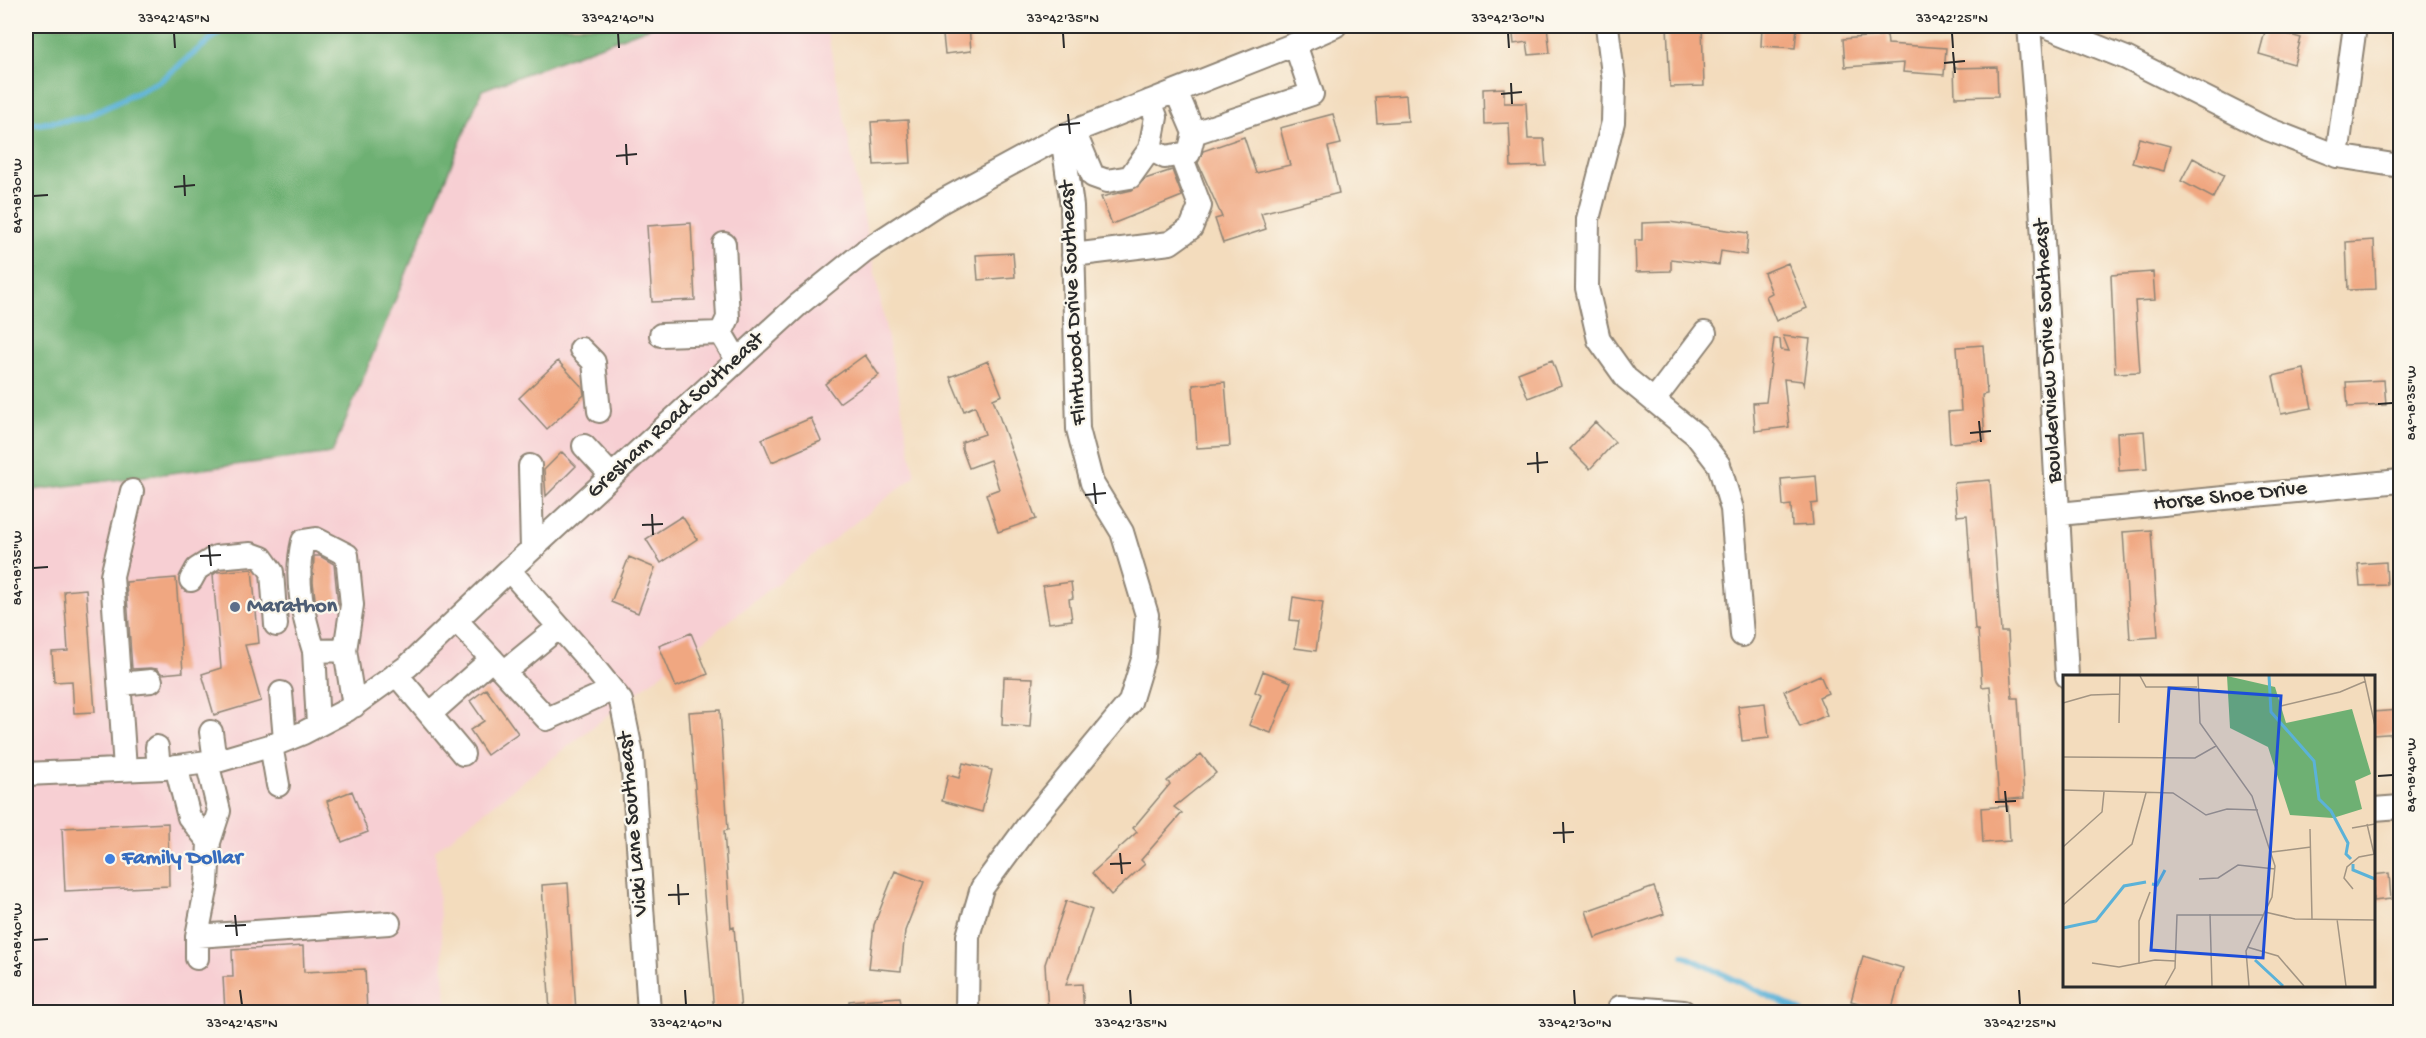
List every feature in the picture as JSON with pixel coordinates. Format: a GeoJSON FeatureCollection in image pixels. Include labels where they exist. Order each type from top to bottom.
{"type":"FeatureCollection","features":[{"type":"Feature","properties":{"kind":"street","name":"Gresham Road Southeast"},"geometry":{"type":"LineString","coordinates":[[26,774],[126,770],[164,760],[211,761],[278,743],[354,706],[396,674],[456,620],[798,304],[865,251],[937,204],[1068,134],[1335,26]]}},
{"type":"Feature","properties":{"kind":"street"},"geometry":{"type":"LineString","coordinates":[[1607,26],[1614,82],[1613,122],[1587,219],[1587,288],[1599,340],[1626,378],[1655,399],[1696,435],[1719,465],[1732,509],[1742,635]]}},
{"type":"Feature","properties":{"kind":"street","name":"Boulderview Drive Southeast"},"geometry":{"type":"LineString","coordinates":[[2029,26],[2036,114],[2067,675]]}},
{"type":"Feature","properties":{"kind":"street"},"geometry":{"type":"LineString","coordinates":[[2046,26],[2126,58],[2265,128],[2337,156],[2400,166]]}},
{"type":"Feature","properties":{"kind":"street"},"geometry":{"type":"LineString","coordinates":[[2337,156],[2355,26]]}},
{"type":"Feature","properties":{"kind":"street"},"geometry":{"type":"LineString","coordinates":[[1194,133],[1312,94],[1295,44]]}},
{"type":"Feature","properties":{"kind":"street"},"geometry":{"type":"LineString","coordinates":[[1149,149],[1165,157],[1188,153],[1194,133],[1176,91]]}},
{"type":"Feature","properties":{"kind":"street"},"geometry":{"type":"LineString","coordinates":[[1068,134],[1094,176],[1107,181],[1130,177],[1149,149],[1156,117],[1150,101]]}},
{"type":"Feature","properties":{"kind":"street","name":"Flintwood Drive Southeast"},"geometry":{"type":"LineString","coordinates":[[967,1012],[968,936],[982,888],[1029,824],[1130,702],[1144,656],[1148,615],[1122,532],[1092,483],[1078,429],[1068,134]]}},
{"type":"Feature","properties":{"kind":"street"},"geometry":{"type":"LineString","coordinates":[[1073,255],[1170,243],[1191,228],[1200,206],[1181,156]]}},
{"type":"Feature","properties":{"kind":"street"},"geometry":{"type":"LineString","coordinates":[[721,333],[728,318],[724,244]]}},
{"type":"Feature","properties":{"kind":"street"},"geometry":{"type":"LineString","coordinates":[[721,333],[737,360]]}},
{"type":"Feature","properties":{"kind":"street"},"geometry":{"type":"LineString","coordinates":[[661,335],[721,333]]}},
{"type":"Feature","properties":{"kind":"street"},"geometry":{"type":"LineString","coordinates":[[1655,399],[1705,333]]}},
{"type":"Feature","properties":{"kind":"street"},"geometry":{"type":"LineString","coordinates":[[581,349],[594,362],[599,411]]}},
{"type":"Feature","properties":{"kind":"street"},"geometry":{"type":"LineString","coordinates":[[584,446],[611,475]]}},
{"type":"Feature","properties":{"kind":"street"},"geometry":{"type":"LineString","coordinates":[[530,466],[532,549]]}},
{"type":"Feature","properties":{"kind":"street","name":"Horse Shoe Drive"},"geometry":{"type":"LineString","coordinates":[[2059,514],[2400,481]]}},
{"type":"Feature","properties":{"kind":"street"},"geometry":{"type":"LineString","coordinates":[[126,770],[112,576],[132,491]]}},
{"type":"Feature","properties":{"kind":"street"},"geometry":{"type":"LineString","coordinates":[[318,725],[314,651],[302,611],[300,555],[303,541],[316,539],[347,555],[352,605],[345,650],[354,706]]}},
{"type":"Feature","properties":{"kind":"street"},"geometry":{"type":"LineString","coordinates":[[191,580],[197,569],[216,556],[251,554],[262,558],[272,572],[276,625]]}},
{"type":"Feature","properties":{"kind":"street","name":"Vicki Lane Southeast"},"geometry":{"type":"LineString","coordinates":[[509,570],[621,701],[632,755],[649,1012]]}},
{"type":"Feature","properties":{"kind":"street"},"geometry":{"type":"LineString","coordinates":[[456,620],[548,719],[612,690]]}},
{"type":"Feature","properties":{"kind":"street"},"geometry":{"type":"LineString","coordinates":[[430,714],[559,627]]}},
{"type":"Feature","properties":{"kind":"street"},"geometry":{"type":"LineString","coordinates":[[314,651],[345,650]]}},
{"type":"Feature","properties":{"kind":"street"},"geometry":{"type":"LineString","coordinates":[[396,674],[463,754]]}},
{"type":"Feature","properties":{"kind":"street"},"geometry":{"type":"LineString","coordinates":[[120,684],[151,681]]}},
{"type":"Feature","properties":{"kind":"street"},"geometry":{"type":"LineString","coordinates":[[278,785],[281,693]]}},
{"type":"Feature","properties":{"kind":"street"},"geometry":{"type":"LineString","coordinates":[[211,732],[211,761],[219,811],[209,842],[207,885],[197,947],[388,923]]}},
{"type":"Feature","properties":{"kind":"street"},"geometry":{"type":"LineString","coordinates":[[164,760],[189,818],[209,842]]}},
{"type":"Feature","properties":{"kind":"street"},"geometry":{"type":"LineString","coordinates":[[2375,809],[2400,807]]}},
{"type":"Feature","properties":{"kind":"street"},"geometry":{"type":"LineString","coordinates":[[1620,1007],[1684,1012]]}},
{"type":"Feature","properties":{"kind":"shaded area"},"geometry":{"type":"Polygon","coordinates":[[[653,26],[826,26],[915,476],[435,850],[447,1012],[26,1012],[26,491],[332,453],[482,90],[653,26]]]}},
{"type":"Feature","properties":{"kind":"green space"},"geometry":{"type":"Polygon","coordinates":[[[653,26],[482,90],[332,453],[26,491],[26,27],[653,26]]]}},
{"type":"Feature","properties":{"kind":"building"},"geometry":{"type":"Polygon","coordinates":[[[942,26],[969,26],[971,51],[945,54],[942,26]]]}},
{"type":"Feature","properties":{"kind":"building"},"geometry":{"type":"Polygon","coordinates":[[[1512,26],[1547,26],[1550,53],[1529,55],[1527,42],[1514,44],[1512,26]]]}},
{"type":"Feature","properties":{"kind":"building"},"geometry":{"type":"Polygon","coordinates":[[[1667,26],[1702,26],[1704,86],[1670,87],[1667,26]]]}},
{"type":"Feature","properties":{"kind":"building"},"geometry":{"type":"Polygon","coordinates":[[[1762,26],[1797,26],[1795,48],[1761,46],[1762,26]]]}},
{"type":"Feature","properties":{"kind":"building"},"geometry":{"type":"Polygon","coordinates":[[[2266,28],[2301,38],[2294,64],[2259,54],[2266,28]]]}},
{"type":"Feature","properties":{"kind":"building"},"geometry":{"type":"Polygon","coordinates":[[[1887,35],[1888,44],[1946,48],[1944,75],[1903,72],[1904,63],[1845,67],[1843,39],[1887,35]]]}},
{"type":"Feature","properties":{"kind":"building"},"geometry":{"type":"Polygon","coordinates":[[[1997,67],[1998,96],[1955,97],[1954,68],[1997,67]]]}},
{"type":"Feature","properties":{"kind":"building"},"geometry":{"type":"Polygon","coordinates":[[[1504,88],[1504,103],[1526,103],[1528,139],[1544,139],[1546,166],[1511,167],[1509,123],[1484,124],[1483,89],[1504,88]]]}},
{"type":"Feature","properties":{"kind":"building"},"geometry":{"type":"Polygon","coordinates":[[[1406,95],[1408,121],[1377,123],[1375,97],[1406,95]]]}},
{"type":"Feature","properties":{"kind":"building"},"geometry":{"type":"Polygon","coordinates":[[[1333,114],[1341,144],[1328,147],[1339,193],[1261,213],[1266,229],[1223,243],[1215,219],[1222,217],[1198,163],[1203,151],[1244,137],[1256,173],[1290,165],[1280,128],[1333,114]]]}},
{"type":"Feature","properties":{"kind":"building"},"geometry":{"type":"Polygon","coordinates":[[[908,120],[911,163],[874,165],[871,122],[908,120]]]}},
{"type":"Feature","properties":{"kind":"building"},"geometry":{"type":"Polygon","coordinates":[[[2139,138],[2170,146],[2164,171],[2132,163],[2139,138]]]}},
{"type":"Feature","properties":{"kind":"building"},"geometry":{"type":"Polygon","coordinates":[[[2193,158],[2224,175],[2213,198],[2181,181],[2193,158]]]}},
{"type":"Feature","properties":{"kind":"building"},"geometry":{"type":"Polygon","coordinates":[[[1172,170],[1182,196],[1112,224],[1101,197],[1132,190],[1145,179],[1172,170]]]}},
{"type":"Feature","properties":{"kind":"building"},"geometry":{"type":"Polygon","coordinates":[[[1669,222],[1748,233],[1746,255],[1721,251],[1719,265],[1671,259],[1671,271],[1636,272],[1635,240],[1642,240],[1642,223],[1669,222]]]}},
{"type":"Feature","properties":{"kind":"building"},"geometry":{"type":"Polygon","coordinates":[[[691,223],[695,300],[652,302],[647,226],[691,223]]]}},
{"type":"Feature","properties":{"kind":"building"},"geometry":{"type":"Polygon","coordinates":[[[2374,240],[2376,289],[2348,290],[2346,242],[2374,240]]]}},
{"type":"Feature","properties":{"kind":"building"},"geometry":{"type":"Polygon","coordinates":[[[1013,253],[1015,277],[978,280],[976,255],[1013,253]]]}},
{"type":"Feature","properties":{"kind":"building"},"geometry":{"type":"Polygon","coordinates":[[[1788,263],[1807,308],[1776,321],[1766,296],[1772,293],[1764,273],[1788,263]]]}},
{"type":"Feature","properties":{"kind":"building"},"geometry":{"type":"Polygon","coordinates":[[[2153,272],[2155,300],[2135,301],[2140,372],[2115,373],[2111,275],[2153,272]]]}},
{"type":"Feature","properties":{"kind":"building"},"geometry":{"type":"Polygon","coordinates":[[[1783,336],[1810,339],[1804,386],[1802,381],[1784,379],[1789,427],[1755,431],[1753,403],[1766,402],[1774,339],[1780,339],[1781,350],[1789,351],[1783,336]]]}},
{"type":"Feature","properties":{"kind":"building"},"geometry":{"type":"Polygon","coordinates":[[[1983,345],[1987,394],[1982,395],[1985,440],[1950,443],[1948,412],[1961,411],[1957,347],[1983,345]]]}},
{"type":"Feature","properties":{"kind":"building"},"geometry":{"type":"Polygon","coordinates":[[[865,355],[879,375],[839,403],[825,384],[865,355]]]}},
{"type":"Feature","properties":{"kind":"building"},"geometry":{"type":"Polygon","coordinates":[[[1552,360],[1561,385],[1528,398],[1518,373],[1552,360]]]}},
{"type":"Feature","properties":{"kind":"building"},"geometry":{"type":"Polygon","coordinates":[[[558,361],[583,388],[584,395],[547,429],[519,398],[558,361]]]}},
{"type":"Feature","properties":{"kind":"building"},"geometry":{"type":"Polygon","coordinates":[[[988,361],[1002,395],[993,399],[1036,519],[998,532],[986,494],[999,489],[990,460],[969,468],[962,449],[962,442],[985,434],[975,406],[964,411],[950,377],[988,361]]]}},
{"type":"Feature","properties":{"kind":"building"},"geometry":{"type":"Polygon","coordinates":[[[2304,369],[2312,408],[2281,414],[2273,376],[2304,369]]]}},
{"type":"Feature","properties":{"kind":"building"},"geometry":{"type":"Polygon","coordinates":[[[2384,380],[2386,405],[2348,407],[2346,382],[2384,380]]]}},
{"type":"Feature","properties":{"kind":"building"},"geometry":{"type":"Polygon","coordinates":[[[1225,382],[1230,446],[1197,448],[1193,385],[1225,382]]]}},
{"type":"Feature","properties":{"kind":"building"},"geometry":{"type":"Polygon","coordinates":[[[811,418],[821,441],[772,462],[762,439],[811,418]]]}},
{"type":"Feature","properties":{"kind":"building"},"geometry":{"type":"Polygon","coordinates":[[[1595,422],[1615,442],[1590,469],[1570,449],[1595,422]]]}},
{"type":"Feature","properties":{"kind":"building"},"geometry":{"type":"Polygon","coordinates":[[[2144,431],[2147,469],[2119,471],[2117,433],[2144,431]]]}},
{"type":"Feature","properties":{"kind":"building"},"geometry":{"type":"Polygon","coordinates":[[[562,452],[576,466],[546,496],[544,470],[562,452]]]}},
{"type":"Feature","properties":{"kind":"building"},"geometry":{"type":"Polygon","coordinates":[[[1816,476],[1818,503],[1811,504],[1813,525],[1792,526],[1791,505],[1783,506],[1781,479],[1816,476]]]}},
{"type":"Feature","properties":{"kind":"building"},"geometry":{"type":"Polygon","coordinates":[[[1990,480],[2001,632],[2008,632],[2012,698],[2018,698],[2024,798],[1999,800],[1990,686],[1982,687],[1978,630],[1975,630],[1967,515],[1957,516],[1954,483],[1990,480]]]}},
{"type":"Feature","properties":{"kind":"building"},"geometry":{"type":"Polygon","coordinates":[[[682,516],[697,539],[661,563],[646,539],[682,516]]]}},
{"type":"Feature","properties":{"kind":"building"},"geometry":{"type":"Polygon","coordinates":[[[2151,530],[2158,637],[2130,639],[2123,532],[2151,530]]]}},
{"type":"Feature","properties":{"kind":"building"},"geometry":{"type":"Polygon","coordinates":[[[314,556],[320,556],[334,564],[338,604],[316,606],[313,582],[314,556]]]}},
{"type":"Feature","properties":{"kind":"building"},"geometry":{"type":"Polygon","coordinates":[[[629,557],[655,568],[638,613],[611,602],[629,557]]]}},
{"type":"Feature","properties":{"kind":"building"},"geometry":{"type":"Polygon","coordinates":[[[2386,562],[2387,585],[2360,586],[2358,564],[2386,562]]]}},
{"type":"Feature","properties":{"kind":"building"},"geometry":{"type":"Polygon","coordinates":[[[252,569],[259,643],[245,645],[261,701],[214,715],[202,674],[221,668],[213,575],[217,572],[252,569]]]}},
{"type":"Feature","properties":{"kind":"building"},"geometry":{"type":"Polygon","coordinates":[[[176,578],[183,672],[162,674],[157,669],[132,669],[126,582],[176,578]]]}},
{"type":"Feature","properties":{"kind":"building"},"geometry":{"type":"Polygon","coordinates":[[[1071,582],[1073,598],[1069,599],[1072,620],[1049,623],[1043,586],[1071,582]]]}},
{"type":"Feature","properties":{"kind":"building"},"geometry":{"type":"Polygon","coordinates":[[[86,589],[95,712],[74,713],[72,681],[54,682],[52,652],[68,651],[64,591],[86,589]]]}},
{"type":"Feature","properties":{"kind":"building"},"geometry":{"type":"Polygon","coordinates":[[[1293,597],[1323,602],[1316,651],[1295,648],[1299,621],[1290,620],[1293,597]]]}},
{"type":"Feature","properties":{"kind":"building"},"geometry":{"type":"Polygon","coordinates":[[[691,633],[708,674],[676,687],[659,646],[691,633]]]}},
{"type":"Feature","properties":{"kind":"building"},"geometry":{"type":"Polygon","coordinates":[[[1263,671],[1291,682],[1271,733],[1249,725],[1261,695],[1255,692],[1263,671]]]}},
{"type":"Feature","properties":{"kind":"building"},"geometry":{"type":"Polygon","coordinates":[[[1820,675],[1828,693],[1819,697],[1827,715],[1800,727],[1784,691],[1820,675]]]}},
{"type":"Feature","properties":{"kind":"building"},"geometry":{"type":"Polygon","coordinates":[[[1004,677],[1033,678],[1030,727],[1002,725],[1004,677]]]}},
{"type":"Feature","properties":{"kind":"building"},"geometry":{"type":"Polygon","coordinates":[[[486,689],[518,733],[487,755],[470,730],[484,721],[470,701],[486,689]]]}},
{"type":"Feature","properties":{"kind":"building"},"geometry":{"type":"Polygon","coordinates":[[[1765,703],[1769,738],[1742,741],[1738,706],[1765,703]]]}},
{"type":"Feature","properties":{"kind":"building"},"geometry":{"type":"Polygon","coordinates":[[[720,710],[728,830],[724,831],[731,928],[734,927],[741,1012],[714,1012],[689,712],[720,710]]]}},
{"type":"Feature","properties":{"kind":"building"},"geometry":{"type":"Polygon","coordinates":[[[2400,710],[2400,733],[2375,735],[2375,712],[2400,710]]]}},
{"type":"Feature","properties":{"kind":"building"},"geometry":{"type":"Polygon","coordinates":[[[1201,754],[1216,773],[1174,807],[1182,813],[1141,860],[1145,864],[1111,895],[1092,873],[1137,832],[1133,828],[1170,784],[1167,781],[1201,754]]]}},
{"type":"Feature","properties":{"kind":"building"},"geometry":{"type":"Polygon","coordinates":[[[963,763],[992,770],[982,812],[942,801],[948,775],[959,778],[963,763]]]}},
{"type":"Feature","properties":{"kind":"building"},"geometry":{"type":"Polygon","coordinates":[[[352,791],[368,832],[342,842],[327,801],[352,791]]]}},
{"type":"Feature","properties":{"kind":"building"},"geometry":{"type":"Polygon","coordinates":[[[2008,806],[2010,841],[1983,843],[1981,808],[2008,806]]]}},
{"type":"Feature","properties":{"kind":"building"},"geometry":{"type":"Polygon","coordinates":[[[168,823],[169,886],[65,891],[62,828],[168,823]]]}},
{"type":"Feature","properties":{"kind":"building"},"geometry":{"type":"Polygon","coordinates":[[[895,871],[924,882],[905,931],[901,971],[869,968],[874,925],[895,871]]]}},
{"type":"Feature","properties":{"kind":"building"},"geometry":{"type":"Polygon","coordinates":[[[2389,873],[2391,899],[2375,901],[2375,875],[2389,873]]]}},
{"type":"Feature","properties":{"kind":"building"},"geometry":{"type":"Polygon","coordinates":[[[568,883],[576,1012],[550,1012],[542,885],[568,883]]]}},
{"type":"Feature","properties":{"kind":"building"},"geometry":{"type":"Polygon","coordinates":[[[1654,887],[1664,914],[1595,938],[1586,911],[1654,887]]]}},
{"type":"Feature","properties":{"kind":"building"},"geometry":{"type":"Polygon","coordinates":[[[1066,901],[1092,910],[1066,985],[1082,984],[1084,1012],[1048,1012],[1045,964],[1066,901]]]}},
{"type":"Feature","properties":{"kind":"building"},"geometry":{"type":"Polygon","coordinates":[[[303,946],[304,972],[365,969],[367,1012],[225,1012],[223,977],[233,977],[232,950],[303,946]]]}},
{"type":"Feature","properties":{"kind":"building"},"geometry":{"type":"Polygon","coordinates":[[[1863,956],[1903,968],[1891,1012],[1851,1001],[1863,956]]]}},
{"type":"Feature","properties":{"kind":"building"},"geometry":{"type":"Polygon","coordinates":[[[900,997],[902,1012],[849,1012],[849,1001],[900,997]]]}},
{"type":"Feature","properties":{"kind":"waterway"},"geometry":{"type":"LineString","coordinates":[[26,122],[37,124],[84,118],[160,81],[227,26]]}},
{"type":"Feature","properties":{"kind":"waterway"},"geometry":{"type":"LineString","coordinates":[[1683,955],[1802,1012]]}},
{"type":"Feature","properties":{"kind":"place","name":"Marathon"},"geometry":{"type":"Point","coordinates":[235,607]}},
{"type":"Feature","properties":{"kind":"place","name":"Family Dollar"},"geometry":{"type":"Point","coordinates":[110,859]}}]}
